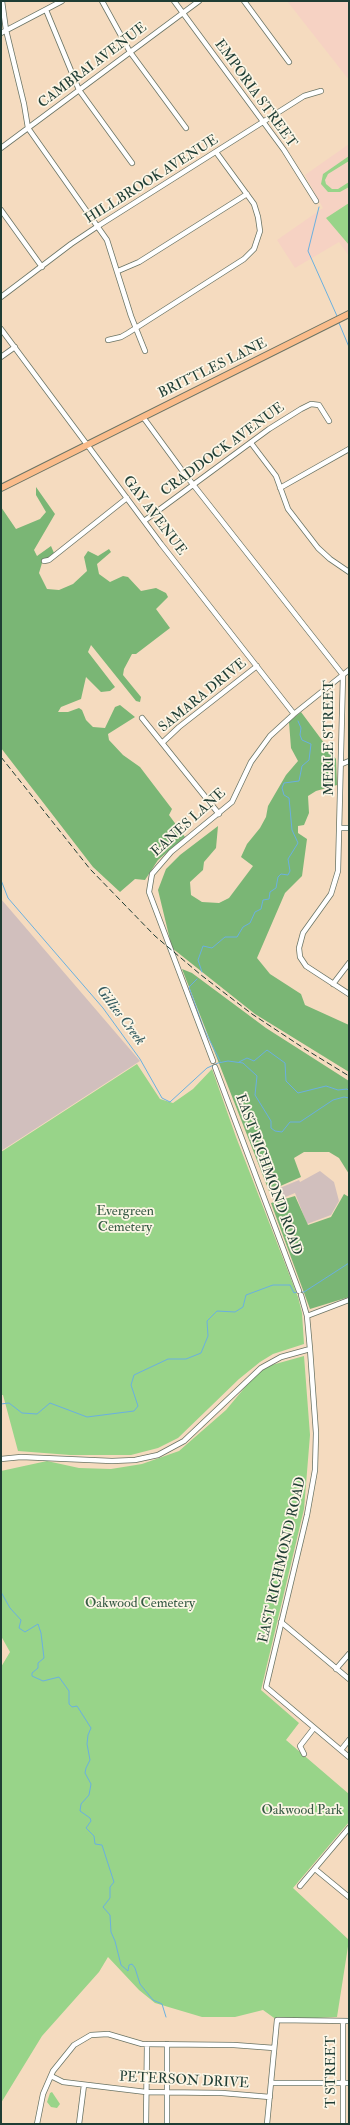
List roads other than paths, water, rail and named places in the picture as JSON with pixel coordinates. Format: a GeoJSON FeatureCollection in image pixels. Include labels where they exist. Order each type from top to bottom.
{"type":"FeatureCollection","features":[{"type":"Feature","properties":{"kind":"main road","name":"BRITTLES LANE"},"geometry":{"type":"LineString","coordinates":[[1,488],[349,314]]}},
{"type":"Feature","properties":{"kind":"street"},"geometry":{"type":"LineString","coordinates":[[2,1],[3,32],[24,104],[28,128],[98,226],[110,246],[135,328],[145,351]]}},
{"type":"Feature","properties":{"kind":"street"},"geometry":{"type":"LineString","coordinates":[[3,32],[62,1]]}},
{"type":"Feature","properties":{"kind":"street"},"geometry":{"type":"LineString","coordinates":[[102,1],[130,52],[186,128]]}},
{"type":"Feature","properties":{"kind":"street","name":"EMPORIA STREET"},"geometry":{"type":"LineString","coordinates":[[174,1],[295,167],[316,201]]}},
{"type":"Feature","properties":{"kind":"street","name":"CAMBRAI AVENUE"},"geometry":{"type":"LineString","coordinates":[[1,148],[199,1]]}},
{"type":"Feature","properties":{"kind":"street"},"geometry":{"type":"LineString","coordinates":[[244,1],[289,62]]}},
{"type":"Feature","properties":{"kind":"street"},"geometry":{"type":"LineString","coordinates":[[46,10],[79,90],[132,163]]}},
{"type":"Feature","properties":{"kind":"street","name":"HILLBROOK AVENUE"},"geometry":{"type":"LineString","coordinates":[[1,297],[98,226],[304,96],[321,91]]}},
{"type":"Feature","properties":{"kind":"street"},"geometry":{"type":"LineString","coordinates":[[108,340],[121,337],[250,255],[257,243],[260,226],[254,204],[216,152]]}},
{"type":"Feature","properties":{"kind":"street"},"geometry":{"type":"LineString","coordinates":[[118,270],[139,262],[247,194]]}},
{"type":"Feature","properties":{"kind":"street"},"geometry":{"type":"LineString","coordinates":[[1,210],[42,266]]}},
{"type":"Feature","properties":{"kind":"street","name":"GAY AVENUE"},"geometry":{"type":"LineString","coordinates":[[1,329],[144,521],[294,714]]}},
{"type":"Feature","properties":{"kind":"street"},"geometry":{"type":"LineString","coordinates":[[1,357],[15,347]]}},
{"type":"Feature","properties":{"kind":"street","name":"CRADDOCK AVENUE"},"geometry":{"type":"LineString","coordinates":[[144,521],[301,408],[311,404],[318,404],[322,407],[329,421]]}},
{"type":"Feature","properties":{"kind":"street","name":"MERLE STREET"},"geometry":{"type":"LineString","coordinates":[[143,416],[151,430],[343,675],[339,865],[335,884],[326,902],[303,933],[299,948],[300,957],[306,966],[349,994]]}},
{"type":"Feature","properties":{"kind":"street"},"geometry":{"type":"LineString","coordinates":[[251,443],[273,472],[288,509],[318,548],[330,559],[349,571]]}},
{"type":"Feature","properties":{"kind":"street"},"geometry":{"type":"LineString","coordinates":[[280,488],[349,449]]}},
{"type":"Feature","properties":{"kind":"street"},"geometry":{"type":"LineString","coordinates":[[44,561],[49,560],[127,498]]}},
{"type":"Feature","properties":{"kind":"street","name":"SAMARA DRIVE"},"geometry":{"type":"LineString","coordinates":[[162,743],[179,727],[257,666]]}},
{"type":"Feature","properties":{"kind":"street","name":"EANES LANE"},"geometry":{"type":"LineString","coordinates":[[213,1061],[149,892],[150,881],[157,866],[170,852],[219,814],[234,800],[251,762],[262,746],[294,714],[349,670]]}},
{"type":"Feature","properties":{"kind":"street"},"geometry":{"type":"LineString","coordinates":[[142,718],[219,814]]}},
{"type":"Feature","properties":{"kind":"street"},"geometry":{"type":"LineString","coordinates":[[342,764],[349,761]]}},
{"type":"Feature","properties":{"kind":"street"},"geometry":{"type":"LineString","coordinates":[[340,828],[349,828]]}},
{"type":"Feature","properties":{"kind":"street"},"geometry":{"type":"LineString","coordinates":[[333,984],[349,963]]}},
{"type":"Feature","properties":{"kind":"street","name":"EAST RICHMOND ROAD"},"geometry":{"type":"LineString","coordinates":[[215,1067],[300,1293],[307,1316],[316,1433],[315,1470],[307,1515],[266,1687],[314,1728]]}},
{"type":"Feature","properties":{"kind":"street"},"geometry":{"type":"LineString","coordinates":[[307,1316],[349,1300]]}},
{"type":"Feature","properties":{"kind":"street"},"geometry":{"type":"LineString","coordinates":[[1,1459],[21,1457],[112,1461],[135,1460],[158,1455],[184,1441],[261,1368],[281,1357],[310,1349]]}},
{"type":"Feature","properties":{"kind":"street"},"geometry":{"type":"LineString","coordinates":[[281,1622],[349,1679]]}},
{"type":"Feature","properties":{"kind":"street"},"geometry":{"type":"LineString","coordinates":[[336,1669],[349,1654]]}},
{"type":"Feature","properties":{"kind":"street"},"geometry":{"type":"LineString","coordinates":[[304,1754],[300,1746],[314,1728],[349,1757]]}},
{"type":"Feature","properties":{"kind":"street"},"geometry":{"type":"LineString","coordinates":[[341,1750],[349,1740]]}},
{"type":"Feature","properties":{"kind":"street"},"geometry":{"type":"LineString","coordinates":[[300,1886],[349,1828]]}},
{"type":"Feature","properties":{"kind":"street"},"geometry":{"type":"LineString","coordinates":[[315,1869],[349,1897]]}},
{"type":"Feature","properties":{"kind":"street"},"geometry":{"type":"LineString","coordinates":[[267,2124],[277,2020],[349,2021]]}},
{"type":"Feature","properties":{"kind":"street","name":"T STREET"},"geometry":{"type":"LineString","coordinates":[[343,2021],[343,2124]]}},
{"type":"Feature","properties":{"kind":"street"},"geometry":{"type":"LineString","coordinates":[[37,2124],[43,2094],[51,2076],[65,2055],[77,2042],[87,2036],[108,2034],[147,2044],[234,2045],[274,2048]]}},
{"type":"Feature","properties":{"kind":"street"},"geometry":{"type":"LineString","coordinates":[[146,2124],[147,2044]]}},
{"type":"Feature","properties":{"kind":"street"},"geometry":{"type":"LineString","coordinates":[[167,2044],[167,2124]]}},
{"type":"Feature","properties":{"kind":"street","name":"PETERSON DRIVE"},"geometry":{"type":"LineString","coordinates":[[51,2076],[60,2081],[146,2092],[228,2093],[270,2097]]}},
{"type":"Feature","properties":{"kind":"street"},"geometry":{"type":"LineString","coordinates":[[271,2083],[349,2084]]}},
{"type":"Feature","properties":{"kind":"street"},"geometry":{"type":"LineString","coordinates":[[78,2124],[84,2085]]}},
{"type":"Feature","properties":{"kind":"waterway"},"geometry":{"type":"LineString","coordinates":[[319,207],[308,251],[337,316]]}},
{"type":"Feature","properties":{"kind":"waterway"},"geometry":{"type":"LineString","coordinates":[[339,323],[349,347]]}},
{"type":"Feature","properties":{"kind":"waterway"},"geometry":{"type":"LineString","coordinates":[[202,972],[198,960],[203,946],[212,948],[225,937],[237,937],[243,927],[250,923],[255,912],[261,909],[263,900],[269,899],[270,892],[276,888],[278,877],[281,874],[288,875],[290,871],[288,859],[298,843],[292,830],[289,798],[284,795],[282,788],[284,783],[299,781],[302,766],[309,760],[311,744],[302,740],[300,735],[301,728],[298,721]]}},
{"type":"Feature","properties":{"kind":"waterway","name":"Gillies Creek"},"geometry":{"type":"LineString","coordinates":[[1,880],[8,898],[103,1008],[140,1059],[162,1098],[170,1102],[207,1068],[218,1063],[228,1061],[243,1063],[257,1076],[255,1095],[271,1121],[271,1128],[275,1131],[282,1132],[290,1122],[300,1122],[333,1100],[344,1097],[349,1098]]}},
{"type":"Feature","properties":{"kind":"waterway"},"geometry":{"type":"LineString","coordinates":[[197,979],[189,987],[204,1029],[220,1061]]}},
{"type":"Feature","properties":{"kind":"waterway","name":"Gillies Creek"},"geometry":{"type":"LineString","coordinates":[[239,1062],[247,1058],[254,1061],[267,1050],[285,1063],[286,1081],[298,1093],[326,1086],[338,1090],[347,1089],[349,1091]]}},
{"type":"Feature","properties":{"kind":"waterway"},"geometry":{"type":"LineString","coordinates":[[300,1292],[304,1292],[349,1263]]}},
{"type":"Feature","properties":{"kind":"waterway"},"geometry":{"type":"LineString","coordinates":[[1,1404],[9,1403],[22,1413],[37,1414],[50,1403],[87,1417],[134,1411],[138,1406],[131,1385],[134,1375],[168,1359],[186,1359],[201,1353],[208,1336],[207,1321],[217,1311],[235,1312],[243,1307],[246,1295],[273,1285],[290,1285],[294,1293],[297,1292]]}},
{"type":"Feature","properties":{"kind":"waterway"},"geometry":{"type":"LineString","coordinates":[[1,1592],[10,1608],[21,1620],[19,1628],[25,1632],[38,1624],[41,1633],[44,1658],[38,1663],[38,1668],[32,1673],[32,1676],[43,1681],[59,1677],[69,1691],[69,1704],[72,1707],[77,1706],[91,1728],[88,1735],[87,1744],[90,1760],[85,1773],[91,1784],[89,1795],[81,1804],[80,1811],[90,1818],[91,1821],[86,1828],[94,1836],[95,1844],[102,1845],[114,1882],[110,1887],[110,1898],[103,1907],[110,1915],[111,1932],[115,1941],[121,1965],[128,1971],[129,1965],[132,1964],[135,1968],[140,1984],[153,2000],[162,2004],[166,2017]]}},
{"type":"Feature","properties":{"kind":"railway"},"geometry":{"type":"LineString","coordinates":[[1,757],[90,869],[155,936],[201,975],[252,1014],[349,1076]]}},
{"type":"Feature","properties":{"kind":"park label","name":"Evergreen Cemetery"},"geometry":{"type":"Point","coordinates":[125,1220]}},
{"type":"Feature","properties":{"kind":"park label","name":"Oakwood Cemetery"},"geometry":{"type":"Point","coordinates":[140,1604]}},
{"type":"Feature","properties":{"kind":"park label","name":"Oakwood Park"},"geometry":{"type":"Point","coordinates":[302,1811]}}]}
